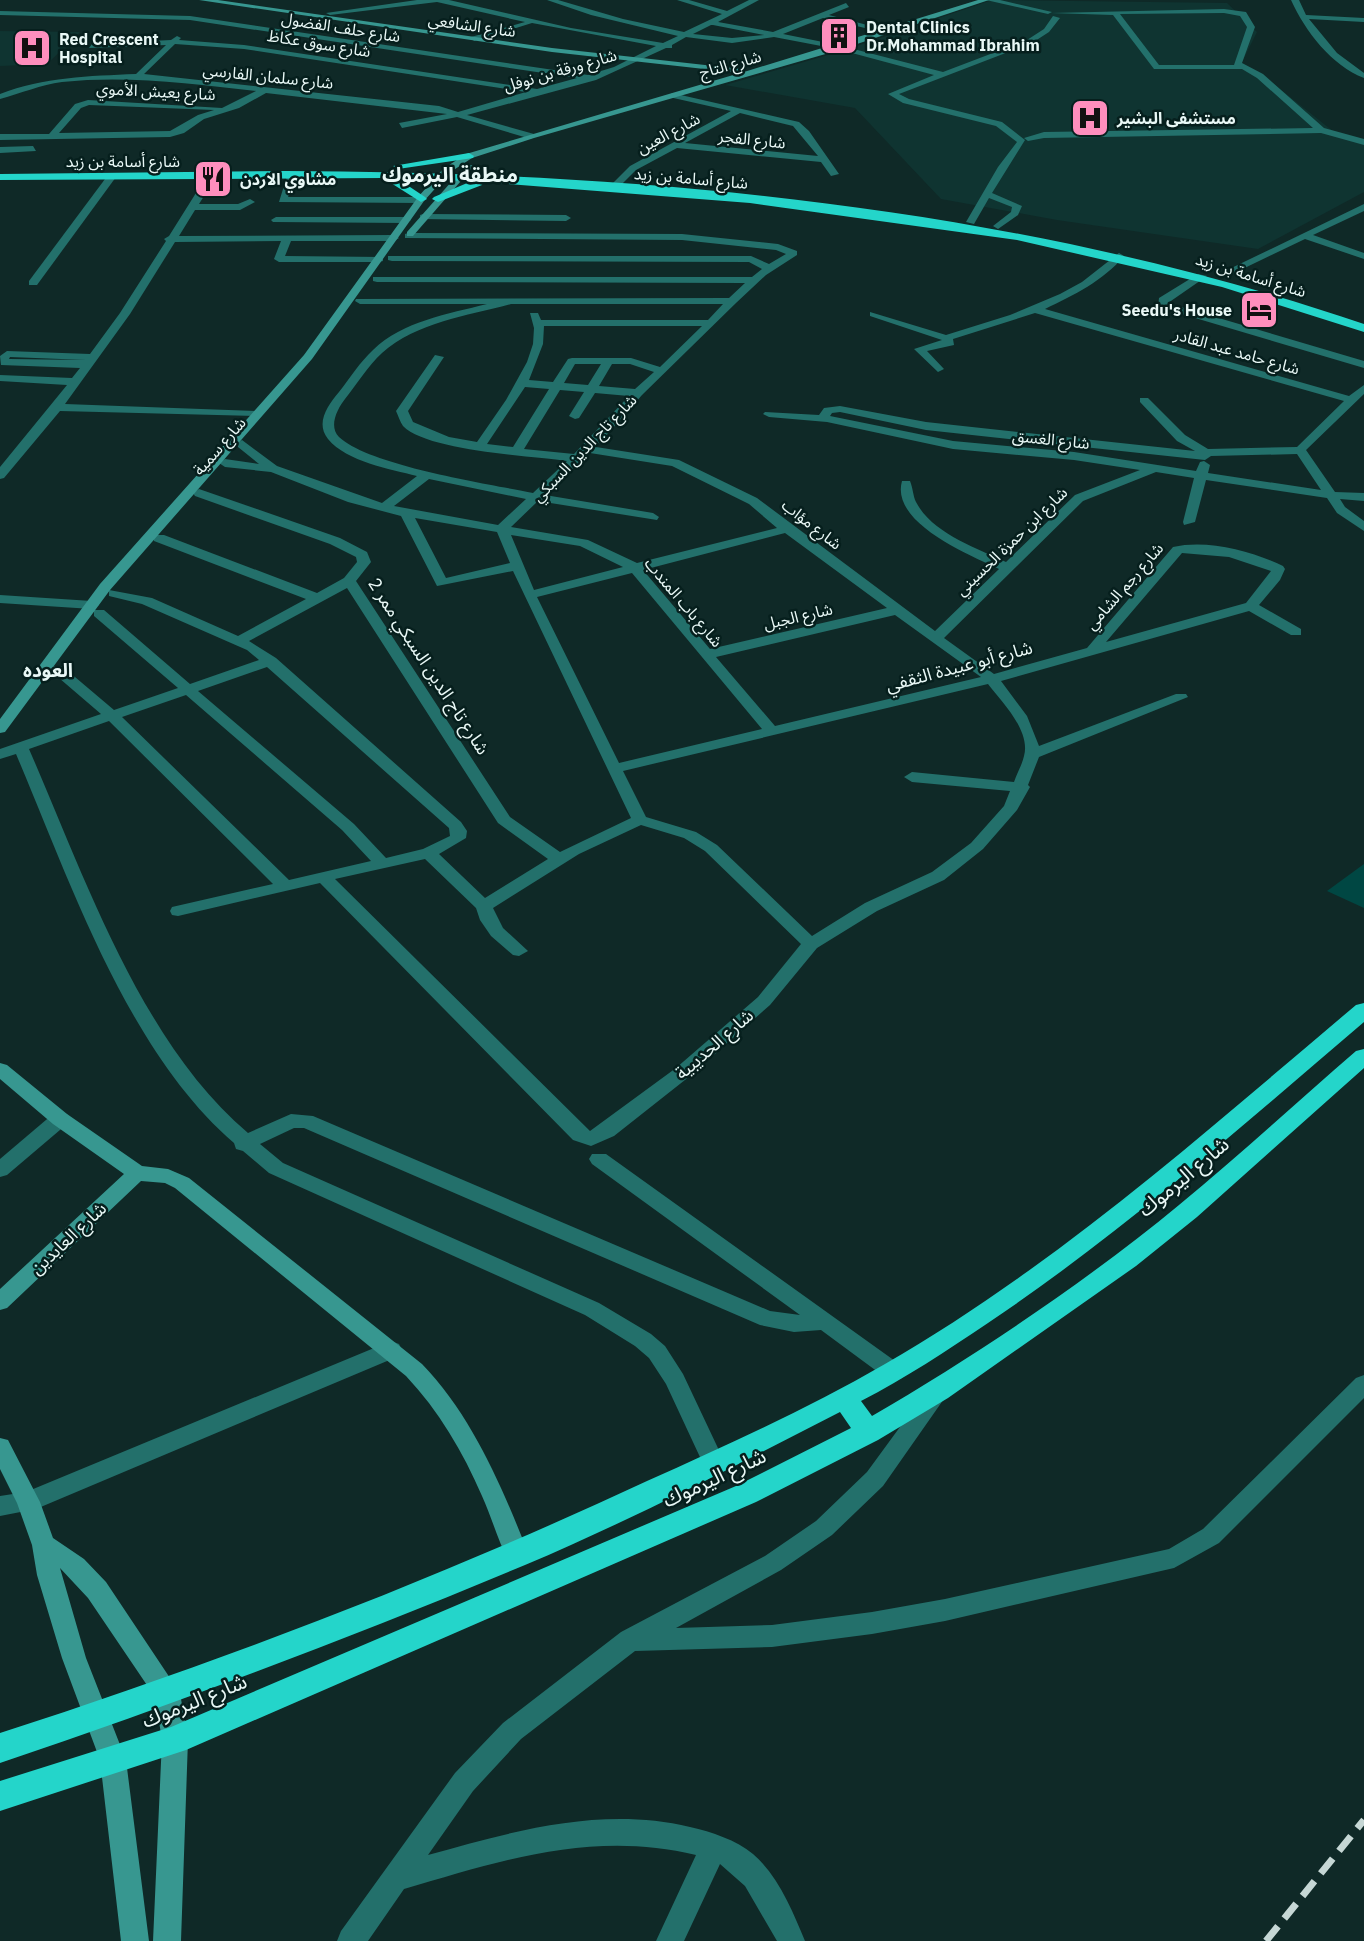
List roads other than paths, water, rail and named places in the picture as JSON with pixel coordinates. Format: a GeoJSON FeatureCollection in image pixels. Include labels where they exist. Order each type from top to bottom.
{"type":"FeatureCollection","features":[{"type":"Feature","properties":{"kind":"highway"},"geometry":{"type":"LineString","coordinates":[[379,173],[477,155],[494,176],[438,199]]}},
{"type":"Feature","properties":{"kind":"highway","name":"شارع أسامة بن زيد"},"geometry":{"type":"LineString","coordinates":[[0,172],[451,174],[615,184],[799,200],[998,226],[1124,250],[1224,274],[1364,319]]}},
{"type":"Feature","properties":{"kind":"highway"},"geometry":{"type":"LineString","coordinates":[[379,173],[421,200]]}},
{"type":"Feature","properties":{"kind":"highway","name":"شارع أسامة بن زيد"},"geometry":{"type":"LineString","coordinates":[[0,177],[211,177],[379,173]]}},
{"type":"Feature","properties":{"kind":"highway","name":"شارع أسامة بن زيد"},"geometry":{"type":"LineString","coordinates":[[615,184],[953,225],[1119,256],[1202,276],[1364,328]]}},
{"type":"Feature","properties":{"kind":"highway","name":"شارع اليرموك"},"geometry":{"type":"LineString","coordinates":[[0,1748],[91,1705],[517,1555],[714,1463],[894,1372],[1053,1267],[1126,1212],[1364,1010]]}},
{"type":"Feature","properties":{"kind":"highway","name":"شارع اليرموك"},"geometry":{"type":"LineString","coordinates":[[0,1796],[175,1740],[746,1494],[868,1432],[939,1390],[1127,1259],[1364,1056]]}},
{"type":"Feature","properties":{"kind":"highway"},"geometry":{"type":"LineString","coordinates":[[844,1397],[868,1432]]}},
{"type":"Feature","properties":{"kind":"street","name":"شارع الشافعي"},"geometry":{"type":"LineString","coordinates":[[203,0],[297,14],[325,15],[474,39],[753,72]]}},
{"type":"Feature","properties":{"kind":"street"},"geometry":{"type":"LineString","coordinates":[[325,15],[437,0],[532,22],[670,46]]}},
{"type":"Feature","properties":{"kind":"street"},"geometry":{"type":"LineString","coordinates":[[551,0],[691,34],[745,41],[771,35],[846,5]]}},
{"type":"Feature","properties":{"kind":"street"},"geometry":{"type":"LineString","coordinates":[[681,0],[730,14]]}},
{"type":"Feature","properties":{"kind":"street","name":"شارع ورقة بن نوفل"},"geometry":{"type":"LineString","coordinates":[[402,125],[460,114],[593,78],[670,46],[755,0]]}},
{"type":"Feature","properties":{"kind":"street"},"geometry":{"type":"LineString","coordinates":[[987,0],[1051,14],[1118,17],[1129,11],[1230,11],[1243,14],[1251,30],[1238,64],[1241,67]]}},
{"type":"Feature","properties":{"kind":"street","name":"شارع التاج"},"geometry":{"type":"LineString","coordinates":[[451,174],[477,155],[531,136],[890,32],[987,0]]}},
{"type":"Feature","properties":{"kind":"street"},"geometry":{"type":"LineString","coordinates":[[1295,0],[1304,17],[1346,68],[1364,76]]}},
{"type":"Feature","properties":{"kind":"street"},"geometry":{"type":"LineString","coordinates":[[474,39],[578,8]]}},
{"type":"Feature","properties":{"kind":"street","name":"شارع حلف الفضول"},"geometry":{"type":"LineString","coordinates":[[0,13],[190,18],[593,78]]}},
{"type":"Feature","properties":{"kind":"street"},"geometry":{"type":"LineString","coordinates":[[1051,14],[1052,26],[1040,35],[892,96],[999,124],[1053,127],[1313,123]]}},
{"type":"Feature","properties":{"kind":"street"},"geometry":{"type":"LineString","coordinates":[[820,15],[890,32]]}},
{"type":"Feature","properties":{"kind":"street"},"geometry":{"type":"LineString","coordinates":[[1118,17],[1157,67],[1241,67],[1261,76],[1321,130]]}},
{"type":"Feature","properties":{"kind":"street"},"geometry":{"type":"LineString","coordinates":[[1304,17],[1364,20]]}},
{"type":"Feature","properties":{"kind":"street"},"geometry":{"type":"LineString","coordinates":[[138,75],[174,42],[190,18]]}},
{"type":"Feature","properties":{"kind":"street"},"geometry":{"type":"LineString","coordinates":[[713,23],[834,48],[942,76]]}},
{"type":"Feature","properties":{"kind":"street","name":"شارع سوق عكاظ"},"geometry":{"type":"LineString","coordinates":[[92,46],[174,42],[263,49],[539,92]]}},
{"type":"Feature","properties":{"kind":"street","name":"شارع الشافعي"},"geometry":{"type":"LineString","coordinates":[[696,67],[737,76]]}},
{"type":"Feature","properties":{"kind":"street"},"geometry":{"type":"LineString","coordinates":[[708,70],[712,83]]}},
{"type":"Feature","properties":{"kind":"street","name":"شارع سلمان الفارسي"},"geometry":{"type":"LineString","coordinates":[[0,97],[20,89],[77,77],[138,75],[460,114],[531,136]]}},
{"type":"Feature","properties":{"kind":"street"},"geometry":{"type":"LineString","coordinates":[[0,83],[20,89]]}},
{"type":"Feature","properties":{"kind":"street"},"geometry":{"type":"LineString","coordinates":[[0,137],[170,134],[181,131],[201,117],[232,108],[265,90]]}},
{"type":"Feature","properties":{"kind":"street"},"geometry":{"type":"LineString","coordinates":[[672,95],[796,124],[826,160],[834,174]]}},
{"type":"Feature","properties":{"kind":"street","name":"شارع يعيش الأموي"},"geometry":{"type":"LineString","coordinates":[[52,136],[78,106],[88,102],[232,108]]}},
{"type":"Feature","properties":{"kind":"street","name":"شارع العين"},"geometry":{"type":"LineString","coordinates":[[615,184],[633,168],[740,110]]}},
{"type":"Feature","properties":{"kind":"street"},"geometry":{"type":"LineString","coordinates":[[999,124],[1025,140],[1044,135],[1321,130],[1364,142]]}},
{"type":"Feature","properties":{"kind":"street"},"geometry":{"type":"LineString","coordinates":[[971,222],[1002,167],[1025,140],[1053,127]]}},
{"type":"Feature","properties":{"kind":"street","name":"شارع الفجر"},"geometry":{"type":"LineString","coordinates":[[676,145],[826,160]]}},
{"type":"Feature","properties":{"kind":"street"},"geometry":{"type":"LineString","coordinates":[[0,150],[33,149]]}},
{"type":"Feature","properties":{"kind":"street","name":"شارع التاج"},"geometry":{"type":"LineString","coordinates":[[451,174],[477,155]]}},
{"type":"Feature","properties":{"kind":"street","name":"شارع سمية"},"geometry":{"type":"LineString","coordinates":[[0,729],[166,516],[307,357],[386,259],[408,236],[438,199],[451,174]]}},
{"type":"Feature","properties":{"kind":"street","name":"شارع سمية"},"geometry":{"type":"LineString","coordinates":[[0,743],[57,670],[95,609],[114,593],[309,368],[377,279],[394,238],[406,220],[421,200],[451,174]]}},
{"type":"Feature","properties":{"kind":"street"},"geometry":{"type":"LineString","coordinates":[[292,176],[282,200],[421,200]]}},
{"type":"Feature","properties":{"kind":"street"},"geometry":{"type":"LineString","coordinates":[[33,283],[111,177]]}},
{"type":"Feature","properties":{"kind":"street"},"geometry":{"type":"LineString","coordinates":[[0,475],[57,407],[91,361],[129,307],[169,239],[211,177]]}},
{"type":"Feature","properties":{"kind":"street"},"geometry":{"type":"LineString","coordinates":[[987,194],[1008,200],[1019,210],[998,226]]}},
{"type":"Feature","properties":{"kind":"street"},"geometry":{"type":"LineString","coordinates":[[191,207],[240,207],[250,202]]}},
{"type":"Feature","properties":{"kind":"street"},"geometry":{"type":"LineString","coordinates":[[1224,274],[1364,207]]}},
{"type":"Feature","properties":{"kind":"street"},"geometry":{"type":"LineString","coordinates":[[423,217],[566,218]]}},
{"type":"Feature","properties":{"kind":"street"},"geometry":{"type":"LineString","coordinates":[[276,219],[406,220]]}},
{"type":"Feature","properties":{"kind":"street","name":"شارع تاج الدين السبكي"},"geometry":{"type":"LineString","coordinates":[[408,236],[682,237],[778,247],[794,253],[769,268],[732,301],[638,393],[581,454],[502,528]]}},
{"type":"Feature","properties":{"kind":"street"},"geometry":{"type":"LineString","coordinates":[[1305,236],[1364,256]]}},
{"type":"Feature","properties":{"kind":"street"},"geometry":{"type":"LineString","coordinates":[[287,238],[279,259],[751,259],[769,268]]}},
{"type":"Feature","properties":{"kind":"street"},"geometry":{"type":"LineString","coordinates":[[169,239],[394,238]]}},
{"type":"Feature","properties":{"kind":"street"},"geometry":{"type":"LineString","coordinates":[[946,338],[1000,323],[1034,309],[1102,274],[1119,256]]}},
{"type":"Feature","properties":{"kind":"street"},"geometry":{"type":"LineString","coordinates":[[1202,276],[1163,300],[1162,305],[1364,365]]}},
{"type":"Feature","properties":{"kind":"street"},"geometry":{"type":"LineString","coordinates":[[377,279],[755,280]]}},
{"type":"Feature","properties":{"kind":"street"},"geometry":{"type":"LineString","coordinates":[[360,301],[732,301]]}},
{"type":"Feature","properties":{"kind":"street"},"geometry":{"type":"LineString","coordinates":[[669,324],[673,301]]}},
{"type":"Feature","properties":{"kind":"street"},"geometry":{"type":"LineString","coordinates":[[507,302],[434,322],[395,339],[367,362],[332,408],[328,426],[332,437],[340,445],[426,475],[653,517]]}},
{"type":"Feature","properties":{"kind":"street"},"geometry":{"type":"LineString","coordinates":[[481,445],[538,355],[540,323],[529,302]]}},
{"type":"Feature","properties":{"kind":"street","name":"شارع حامد عبد القادر"},"geometry":{"type":"LineString","coordinates":[[1034,309],[1351,400]]}},
{"type":"Feature","properties":{"kind":"street"},"geometry":{"type":"LineString","coordinates":[[873,314],[951,342],[919,349],[938,369]]}},
{"type":"Feature","properties":{"kind":"street"},"geometry":{"type":"LineString","coordinates":[[540,323],[711,323]]}},
{"type":"Feature","properties":{"kind":"street"},"geometry":{"type":"LineString","coordinates":[[7,354],[91,361],[1,362],[7,354]]}},
{"type":"Feature","properties":{"kind":"street","name":"شارع مؤاب"},"geometry":{"type":"LineString","coordinates":[[439,356],[401,414],[415,429],[481,445],[517,450],[650,457],[691,469],[753,501],[992,679]]}},
{"type":"Feature","properties":{"kind":"street"},"geometry":{"type":"LineString","coordinates":[[517,450],[572,361],[639,363],[662,371]]}},
{"type":"Feature","properties":{"kind":"street"},"geometry":{"type":"LineString","coordinates":[[575,415],[609,361]]}},
{"type":"Feature","properties":{"kind":"street"},"geometry":{"type":"LineString","coordinates":[[0,378],[75,382]]}},
{"type":"Feature","properties":{"kind":"street"},"geometry":{"type":"LineString","coordinates":[[519,383],[638,393]]}},
{"type":"Feature","properties":{"kind":"street"},"geometry":{"type":"LineString","coordinates":[[823,419],[828,410],[840,409],[926,426],[1205,455],[1300,450],[1364,388]]}},
{"type":"Feature","properties":{"kind":"street"},"geometry":{"type":"LineString","coordinates":[[1144,400],[1181,438],[1205,455]]}},
{"type":"Feature","properties":{"kind":"street"},"geometry":{"type":"LineString","coordinates":[[57,407],[257,414]]}},
{"type":"Feature","properties":{"kind":"street","name":"شارع الغسق"},"geometry":{"type":"LineString","coordinates":[[769,414],[823,419],[953,445],[1074,456],[1330,495],[1364,497]]}},
{"type":"Feature","properties":{"kind":"street"},"geometry":{"type":"LineString","coordinates":[[242,444],[273,469]]}},
{"type":"Feature","properties":{"kind":"street"},"geometry":{"type":"LineString","coordinates":[[1300,450],[1341,510],[1364,527]]}},
{"type":"Feature","properties":{"kind":"street"},"geometry":{"type":"LineString","coordinates":[[1189,522],[1203,476],[1205,455]]}},
{"type":"Feature","properties":{"kind":"street"},"geometry":{"type":"LineString","coordinates":[[225,463],[273,469]]}},
{"type":"Feature","properties":{"kind":"street","name":"شارع ابن حمزة الحسيني"},"geometry":{"type":"LineString","coordinates":[[937,638],[1079,498],[1156,468]]}},
{"type":"Feature","properties":{"kind":"street","name":"شارع باب المندب"},"geometry":{"type":"LineString","coordinates":[[273,469],[383,508],[583,542],[634,567],[772,732]]}},
{"type":"Feature","properties":{"kind":"street"},"geometry":{"type":"LineString","coordinates":[[383,508],[426,475]]}},
{"type":"Feature","properties":{"kind":"street"},"geometry":{"type":"LineString","coordinates":[[906,484],[907,499],[921,519],[960,544],[1008,568]]}},
{"type":"Feature","properties":{"kind":"street","name":"شارع تاج الدين السبكي ممر 2"},"geometry":{"type":"LineString","coordinates":[[199,493],[350,547],[364,559],[349,581],[504,820],[559,859]]}},
{"type":"Feature","properties":{"kind":"street"},"geometry":{"type":"LineString","coordinates":[[406,513],[442,583],[515,566]]}},
{"type":"Feature","properties":{"kind":"street"},"geometry":{"type":"LineString","coordinates":[[502,528],[528,595],[640,820]]}},
{"type":"Feature","properties":{"kind":"street"},"geometry":{"type":"LineString","coordinates":[[528,595],[788,529]]}},
{"type":"Feature","properties":{"kind":"street"},"geometry":{"type":"LineString","coordinates":[[159,538],[317,598]]}},
{"type":"Feature","properties":{"kind":"street","name":"شارع رجم الشامي"},"geometry":{"type":"LineString","coordinates":[[1093,649],[1178,550],[1195,549],[1266,564],[1279,572],[1251,606]]}},
{"type":"Feature","properties":{"kind":"street"},"geometry":{"type":"LineString","coordinates":[[240,640],[349,581]]}},
{"type":"Feature","properties":{"kind":"street"},"geometry":{"type":"LineString","coordinates":[[114,593],[147,601],[240,640],[271,661],[459,831],[458,838],[428,853],[178,911]]}},
{"type":"Feature","properties":{"kind":"street"},"geometry":{"type":"LineString","coordinates":[[0,599],[95,609],[348,827],[383,864]]}},
{"type":"Feature","properties":{"kind":"street"},"geometry":{"type":"LineString","coordinates":[[1251,606],[1296,632]]}},
{"type":"Feature","properties":{"kind":"street","name":"شارع أبو عبيدة الثقفي"},"geometry":{"type":"LineString","coordinates":[[616,768],[992,679],[1251,606]]}},
{"type":"Feature","properties":{"kind":"street","name":"شارع الجبل"},"geometry":{"type":"LineString","coordinates":[[705,655],[898,610]]}},
{"type":"Feature","properties":{"kind":"street"},"geometry":{"type":"LineString","coordinates":[[0,754],[271,661]]}},
{"type":"Feature","properties":{"kind":"street"},"geometry":{"type":"LineString","coordinates":[[57,670],[112,716],[285,886]]}},
{"type":"Feature","properties":{"kind":"street"},"geometry":{"type":"LineString","coordinates":[[992,679],[1020,716],[1030,736],[1033,754],[1181,697]]}},
{"type":"Feature","properties":{"kind":"street"},"geometry":{"type":"LineString","coordinates":[[21,747],[119,971],[182,1072],[243,1144],[276,1168],[592,1309],[643,1340],[657,1352],[675,1380],[714,1463]]}},
{"type":"Feature","properties":{"kind":"street","name":"شارع الحديبية"},"geometry":{"type":"LineString","coordinates":[[324,878],[580,1135],[591,1139],[607,1131],[683,1072],[745,1018],[764,1000],[811,943],[871,907],[938,876],[961,859],[997,826],[1022,787],[1033,754]]}},
{"type":"Feature","properties":{"kind":"street"},"geometry":{"type":"LineString","coordinates":[[912,777],[1022,787]]}},
{"type":"Feature","properties":{"kind":"street"},"geometry":{"type":"LineString","coordinates":[[484,906],[559,859],[640,820],[702,841],[811,943]]}},
{"type":"Feature","properties":{"kind":"street"},"geometry":{"type":"LineString","coordinates":[[428,853],[484,906],[489,924],[519,951]]}},
{"type":"Feature","properties":{"kind":"street"},"geometry":{"type":"LineString","coordinates":[[0,1069],[60,1119],[136,1174],[169,1176],[182,1183],[391,1350],[436,1393],[454,1420],[493,1494],[517,1555]]}},
{"type":"Feature","properties":{"kind":"street"},"geometry":{"type":"LineString","coordinates":[[0,1170],[60,1119]]}},
{"type":"Feature","properties":{"kind":"street"},"geometry":{"type":"LineString","coordinates":[[243,1144],[291,1121],[306,1121],[766,1319],[794,1324],[824,1322]]}},
{"type":"Feature","properties":{"kind":"street"},"geometry":{"type":"LineString","coordinates":[[599,1159],[894,1372]]}},
{"type":"Feature","properties":{"kind":"street","name":"شارع العايدين"},"geometry":{"type":"LineString","coordinates":[[0,1302],[136,1174]]}},
{"type":"Feature","properties":{"kind":"street"},"geometry":{"type":"LineString","coordinates":[[0,1506],[28,1502],[391,1350]]}},
{"type":"Feature","properties":{"kind":"street"},"geometry":{"type":"LineString","coordinates":[[631,1640],[772,1636],[872,1623],[945,1610],[1174,1558],[1211,1536],[1364,1384]]}},
{"type":"Feature","properties":{"kind":"street"},"geometry":{"type":"LineString","coordinates":[[351,1941],[464,1782],[512,1731],[631,1640],[773,1563],[824,1528],[875,1479],[939,1390]]}},
{"type":"Feature","properties":{"kind":"street"},"geometry":{"type":"LineString","coordinates":[[0,1447],[28,1502],[44,1545],[49,1575],[91,1705],[113,1760],[135,1941]]}},
{"type":"Feature","properties":{"kind":"street"},"geometry":{"type":"LineString","coordinates":[[44,1545],[76,1566],[97,1590],[160,1682],[175,1740],[166,1941]]}},
{"type":"Feature","properties":{"kind":"street"},"geometry":{"type":"LineString","coordinates":[[395,1878],[572,1833],[631,1830],[673,1833],[714,1847],[747,1866],[773,1903],[791,1941]]}},
{"type":"Feature","properties":{"kind":"street"},"geometry":{"type":"LineString","coordinates":[[670,1941],[714,1847]]}},
{"type":"Feature","properties":{"kind":"railway"},"geometry":{"type":"LineString","coordinates":[[1266,1941],[1364,1820]]}},
{"type":"Feature","properties":{"kind":"place","name":"Dental Clinics Dr.Mohammad Ibrahim"},"geometry":{"type":"Point","coordinates":[839,36]}},
{"type":"Feature","properties":{"kind":"place","name":"Red Crescent Hospital"},"geometry":{"type":"Point","coordinates":[32,48]}},
{"type":"Feature","properties":{"kind":"place","name":"مستشفى البشير"},"geometry":{"type":"Point","coordinates":[1090,118]}},
{"type":"Feature","properties":{"kind":"place","name":"مشاوي الاردن"},"geometry":{"type":"Point","coordinates":[213,179]}},
{"type":"Feature","properties":{"kind":"place","name":"Seedu's House"},"geometry":{"type":"Point","coordinates":[1259,310]}},
{"type":"Feature","properties":{"kind":"district","name":"منطقة اليرموك"},"geometry":{"type":"Point","coordinates":[450,174]}},
{"type":"Feature","properties":{"kind":"district","name":"العوده"},"geometry":{"type":"Point","coordinates":[48,670]}}]}
